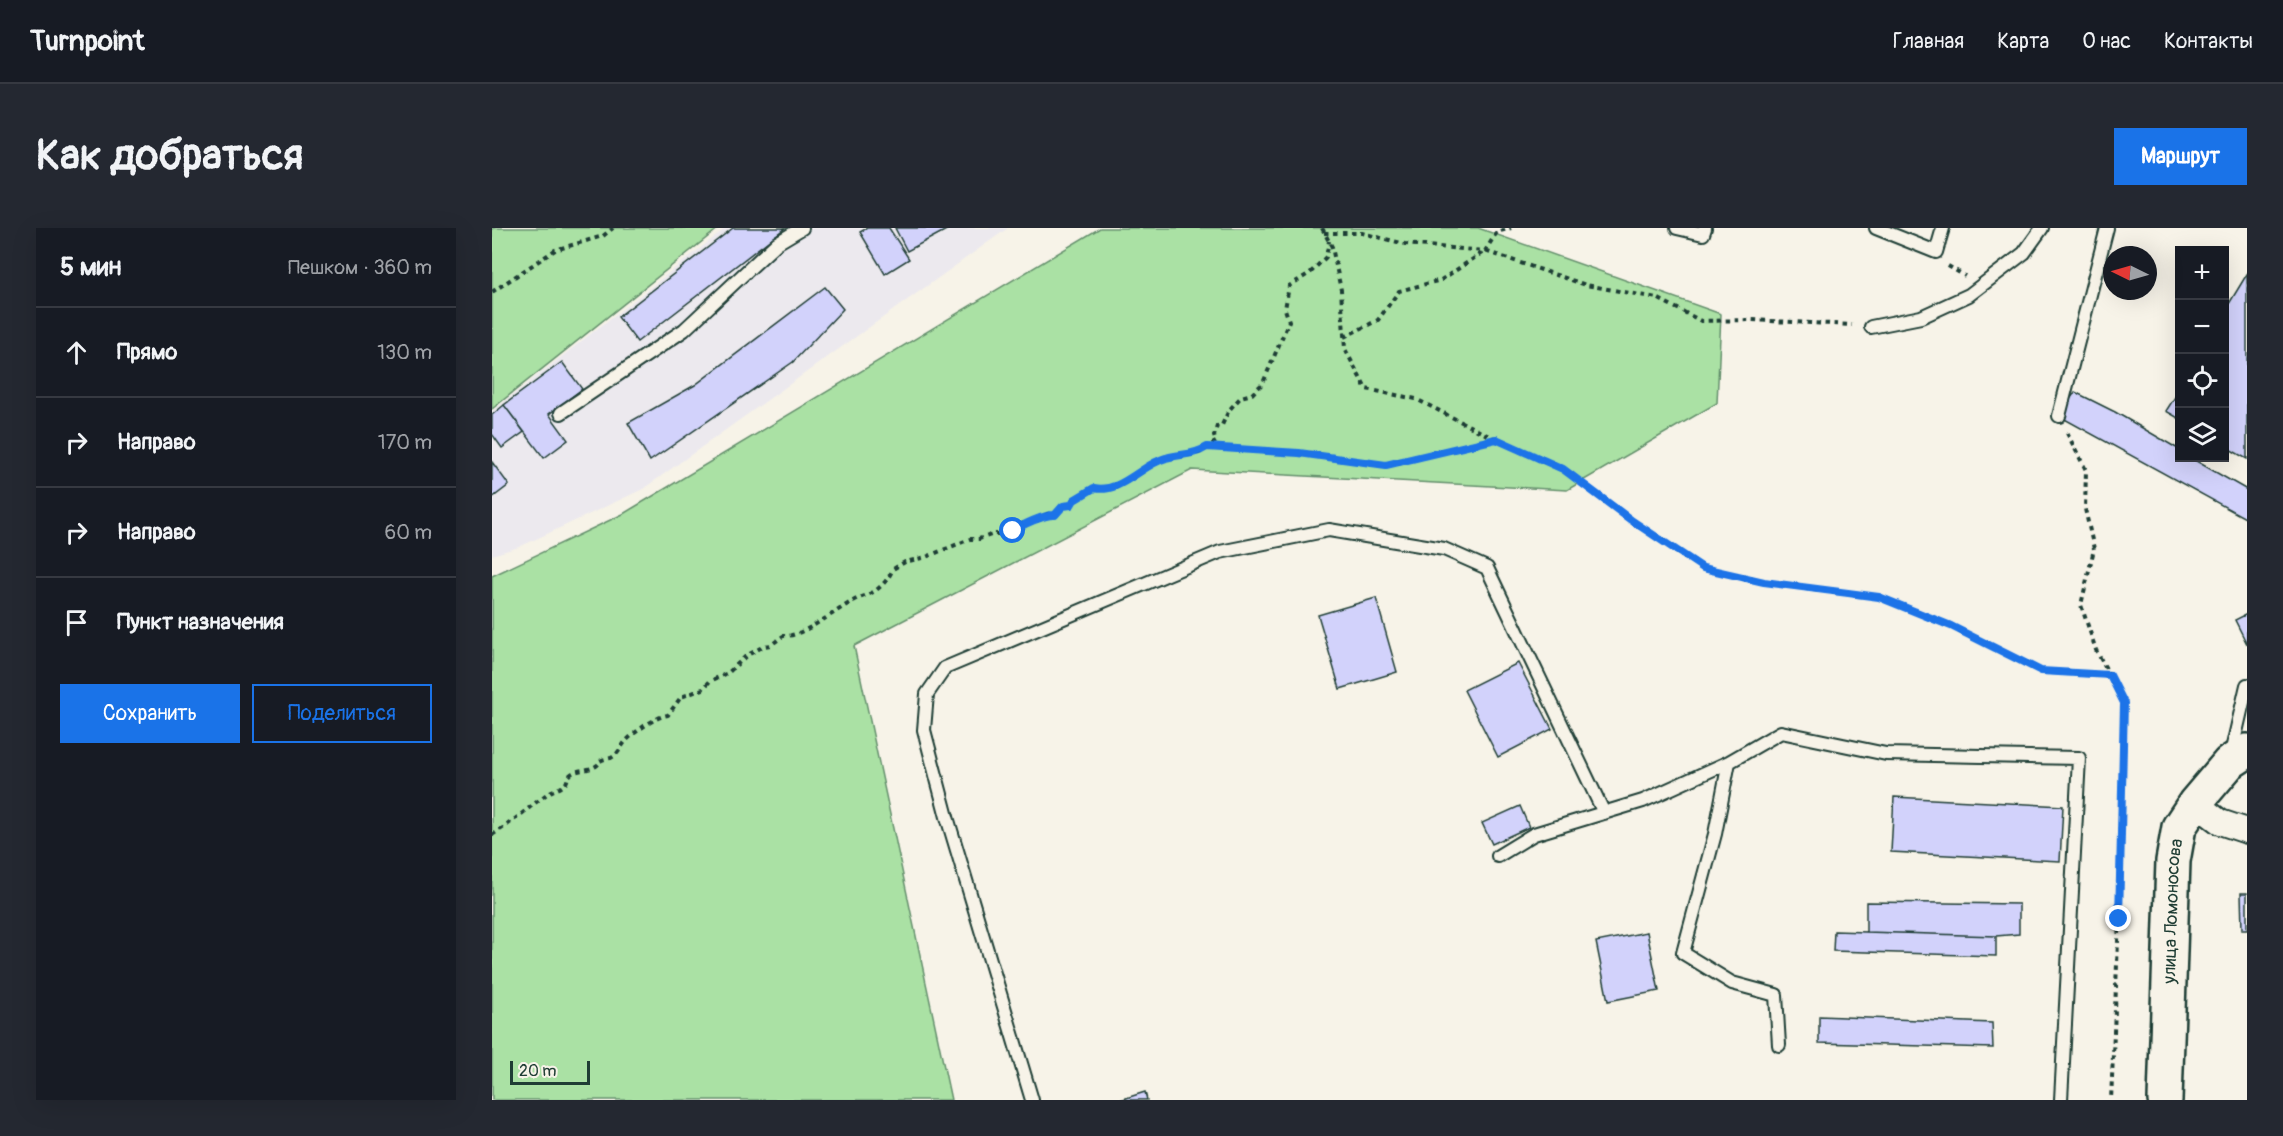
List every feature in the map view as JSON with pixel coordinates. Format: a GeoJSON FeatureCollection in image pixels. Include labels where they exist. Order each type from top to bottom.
{"type":"FeatureCollection","features":[{"type":"Feature","properties":{"kind":"main road","name":"улица Ломоносова"},"geometry":{"type":"LineString","coordinates":[[2165,1100],[2173,861],[2179,827],[2195,803],[2238,757]]}},
{"type":"Feature","properties":{"kind":"street"},"geometry":{"type":"LineString","coordinates":[[2195,803],[2220,822],[2247,831]]}},
{"type":"Feature","properties":{"kind":"lane"},"geometry":{"type":"LineString","coordinates":[[561,413],[684,330],[777,243],[802,228]]}},
{"type":"Feature","properties":{"kind":"lane"},"geometry":{"type":"LineString","coordinates":[[1677,228],[1703,234],[1705,228]]}},
{"type":"Feature","properties":{"kind":"lane"},"geometry":{"type":"LineString","coordinates":[[1876,228],[1936,252],[1943,228]]}},
{"type":"Feature","properties":{"kind":"lane"},"geometry":{"type":"LineString","coordinates":[[1871,327],[1921,317],[1969,295],[2024,253],[2042,228]]}},
{"type":"Feature","properties":{"kind":"lane"},"geometry":{"type":"LineString","coordinates":[[2059,416],[2107,228]]}},
{"type":"Feature","properties":{"kind":"lane"},"geometry":{"type":"LineString","coordinates":[[1032,1100],[947,818],[924,730],[927,694],[945,668],[1220,552],[1329,530],[1444,549],[1487,568],[1604,813]]}},
{"type":"Feature","properties":{"kind":"lane"},"geometry":{"type":"LineString","coordinates":[[2238,757],[2247,685]]}},
{"type":"Feature","properties":{"kind":"lane"},"geometry":{"type":"LineString","coordinates":[[1498,856],[1534,834],[1643,801],[1729,762],[1781,732],[1886,754],[2079,758],[2061,1100]]}},
{"type":"Feature","properties":{"kind":"lane"},"geometry":{"type":"LineString","coordinates":[[1729,762],[1715,834],[1683,953],[1732,983],[1776,994],[1779,1045]]}},
{"type":"Feature","properties":{"kind":"path"},"geometry":{"type":"LineString","coordinates":[[492,292],[555,250],[603,236],[613,228]]}},
{"type":"Feature","properties":{"kind":"path"},"geometry":{"type":"LineString","coordinates":[[1344,337],[1378,320],[1399,291],[1441,280],[1485,251],[1497,232],[1511,228]]}},
{"type":"Feature","properties":{"kind":"path"},"geometry":{"type":"LineString","coordinates":[[1323,230],[1362,233],[1405,244],[1485,251],[1586,285],[1657,298],[1701,321],[1818,322],[1871,327]]}},
{"type":"Feature","properties":{"kind":"path"},"geometry":{"type":"LineString","coordinates":[[1323,230],[1329,241],[1341,290],[1345,350],[1366,389],[1416,399],[1563,469],[1631,520],[1703,568],[1764,582],[1879,597],[1951,626],[2041,671],[2110,675]]}},
{"type":"Feature","properties":{"kind":"path"},"geometry":{"type":"LineString","coordinates":[[492,836],[510,825],[517,816],[525,813],[549,792],[556,791],[567,782],[572,774],[596,766],[601,760],[611,758],[621,749],[625,741],[648,723],[662,715],[668,715],[681,697],[703,689],[710,681],[722,674],[728,674],[746,656],[764,646],[771,645],[783,636],[792,637],[876,590],[889,578],[892,569],[905,562],[926,557],[970,539],[1005,534],[1024,523],[1035,521],[1048,514],[1055,515],[1063,506],[1071,505],[1074,500],[1094,488],[1099,490],[1116,485],[1165,458],[1200,452],[1216,442],[1214,436],[1217,426],[1222,424],[1241,397],[1252,394],[1263,383],[1288,321],[1285,309],[1289,286],[1310,273],[1326,257],[1329,241]]}},
{"type":"Feature","properties":{"kind":"path"},"geometry":{"type":"LineString","coordinates":[[2059,416],[2086,470],[2085,508],[2094,549],[2081,605],[2096,650],[2124,703],[2119,919],[2111,1100]]}},
{"type":"Feature","properties":{"kind":"path"},"geometry":{"type":"LineString","coordinates":[[1207,447],[1299,453],[1386,465],[1496,439]]}},
{"type":"Feature","properties":{"kind":"shaded area"},"geometry":{"type":"Polygon","coordinates":[[[726,228],[1008,228],[643,489],[519,547],[492,555],[492,411],[726,228]]]}},
{"type":"Feature","properties":{"kind":"green space"},"geometry":{"type":"Polygon","coordinates":[[[492,228],[719,228],[492,409],[492,228]]]}},
{"type":"Feature","properties":{"kind":"green space"},"geometry":{"type":"Polygon","coordinates":[[[1100,228],[1478,228],[1721,314],[1717,403],[1567,490],[1192,470],[854,646],[951,1100],[492,1100],[492,576],[623,514],[1100,228]]]}},
{"type":"Feature","properties":{"kind":"building"},"geometry":{"type":"Polygon","coordinates":[[[733,228],[785,228],[637,342],[618,317],[733,228]]]}},
{"type":"Feature","properties":{"kind":"building"},"geometry":{"type":"Polygon","coordinates":[[[867,228],[889,228],[909,259],[885,274],[860,232],[867,228]]]}},
{"type":"Feature","properties":{"kind":"building"},"geometry":{"type":"Polygon","coordinates":[[[895,228],[950,228],[907,251],[895,228]]]}},
{"type":"Feature","properties":{"kind":"building"},"geometry":{"type":"Polygon","coordinates":[[[2247,274],[2247,459],[2229,449],[2229,304],[2247,274]]]}},
{"type":"Feature","properties":{"kind":"building"},"geometry":{"type":"Polygon","coordinates":[[[825,287],[843,309],[793,362],[650,461],[628,423],[695,385],[825,287]]]}},
{"type":"Feature","properties":{"kind":"building"},"geometry":{"type":"Polygon","coordinates":[[[562,362],[582,389],[549,414],[568,440],[544,458],[504,405],[562,362]]]}},
{"type":"Feature","properties":{"kind":"building"},"geometry":{"type":"Polygon","coordinates":[[[2075,392],[2115,412],[2175,447],[2175,462],[2198,462],[2247,490],[2247,519],[2059,416],[2075,392]]]}},
{"type":"Feature","properties":{"kind":"building"},"geometry":{"type":"Polygon","coordinates":[[[2175,397],[2175,416],[2166,411],[2175,397]]]}},
{"type":"Feature","properties":{"kind":"building"},"geometry":{"type":"Polygon","coordinates":[[[504,405],[524,432],[502,448],[492,434],[492,415],[504,405]]]}},
{"type":"Feature","properties":{"kind":"building"},"geometry":{"type":"Polygon","coordinates":[[[492,462],[509,485],[492,498],[492,462]]]}},
{"type":"Feature","properties":{"kind":"building"},"geometry":{"type":"Polygon","coordinates":[[[1376,598],[1397,672],[1340,689],[1318,615],[1376,598]]]}},
{"type":"Feature","properties":{"kind":"building"},"geometry":{"type":"Polygon","coordinates":[[[2247,614],[2247,644],[2235,620],[2247,614]]]}},
{"type":"Feature","properties":{"kind":"building"},"geometry":{"type":"Polygon","coordinates":[[[1518,663],[1552,729],[1498,757],[1464,690],[1518,663]]]}},
{"type":"Feature","properties":{"kind":"building"},"geometry":{"type":"Polygon","coordinates":[[[1894,797],[2063,806],[2060,861],[1891,852],[1894,797]]]}},
{"type":"Feature","properties":{"kind":"building"},"geometry":{"type":"Polygon","coordinates":[[[1520,806],[1529,827],[1492,844],[1482,823],[1520,806]]]}},
{"type":"Feature","properties":{"kind":"building"},"geometry":{"type":"Polygon","coordinates":[[[2241,893],[2247,893],[2247,930],[2242,930],[2241,893]]]}},
{"type":"Feature","properties":{"kind":"building"},"geometry":{"type":"Polygon","coordinates":[[[1866,902],[2019,904],[2019,934],[1996,936],[1866,932],[1866,902]]]}},
{"type":"Feature","properties":{"kind":"building"},"geometry":{"type":"Polygon","coordinates":[[[1834,931],[1996,936],[1996,956],[1833,951],[1834,931]]]}},
{"type":"Feature","properties":{"kind":"building"},"geometry":{"type":"Polygon","coordinates":[[[1647,932],[1659,991],[1608,1001],[1596,942],[1647,932]]]}},
{"type":"Feature","properties":{"kind":"building"},"geometry":{"type":"Polygon","coordinates":[[[1819,1016],[1992,1023],[1993,1048],[1819,1043],[1819,1016]]]}},
{"type":"Feature","properties":{"kind":"building"},"geometry":{"type":"Polygon","coordinates":[[[1145,1092],[1147,1100],[1120,1100],[1145,1092]]]}},
{"type":"Feature","properties":{"kind":"route"},"geometry":{"type":"LineString","coordinates":[[1013,531],[1024,523],[1035,521],[1048,514],[1055,515],[1063,506],[1071,505],[1074,500],[1094,488],[1099,490],[1116,485],[1165,458],[1200,452],[1207,447],[1299,453],[1386,465],[1496,439],[1563,469],[1631,520],[1703,568],[1764,582],[1879,597],[1951,626],[2041,671],[2110,675],[2124,703],[2119,919]]}}]}
